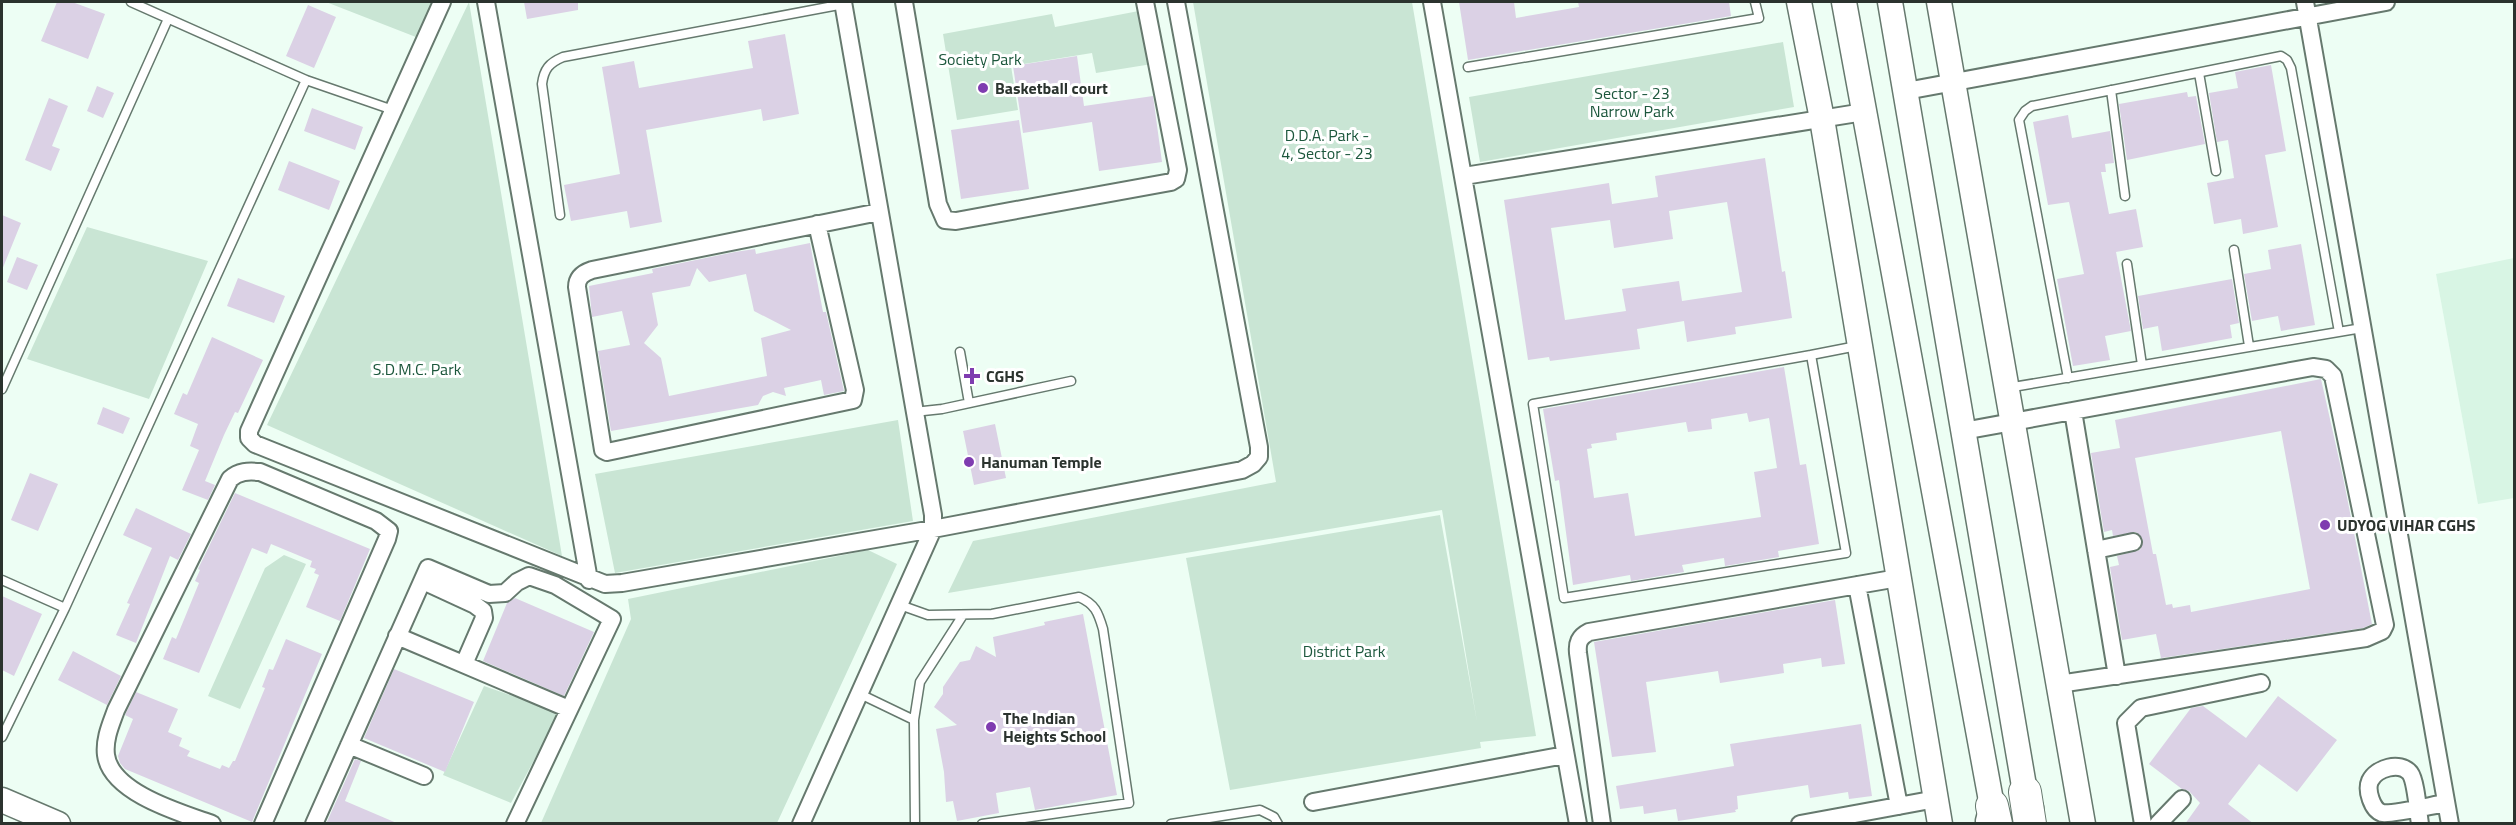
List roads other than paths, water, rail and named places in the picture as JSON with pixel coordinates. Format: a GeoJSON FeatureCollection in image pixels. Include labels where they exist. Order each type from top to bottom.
{"type":"FeatureCollection","features":[{"type":"Feature","properties":{"kind":"highway"},"geometry":{"type":"LineString","coordinates":[[2025,792],[2030,824]]}},
{"type":"Feature","properties":{"kind":"street"},"geometry":{"type":"LineString","coordinates":[[442,2],[249,431],[249,438],[255,444],[589,580],[605,584],[622,583],[933,529],[1242,470],[1253,464],[1259,457],[1176,2]]}},
{"type":"Feature","properties":{"kind":"street"},"geometry":{"type":"LineString","coordinates":[[486,2],[589,580]]}},
{"type":"Feature","properties":{"kind":"street"},"geometry":{"type":"LineString","coordinates":[[904,2],[940,213],[945,220],[956,221],[1171,182],[1176,179],[1178,170],[1145,2]]}},
{"type":"Feature","properties":{"kind":"street"},"geometry":{"type":"LineString","coordinates":[[1432,2],[1578,824]]}},
{"type":"Feature","properties":{"kind":"street"},"geometry":{"type":"LineString","coordinates":[[1799,2],[1822,119],[1940,824]]}},
{"type":"Feature","properties":{"kind":"street"},"geometry":{"type":"LineString","coordinates":[[1844,2],[1992,818]]}},
{"type":"Feature","properties":{"kind":"street"},"geometry":{"type":"LineString","coordinates":[[1890,2],[2025,792],[2038,824]]}},
{"type":"Feature","properties":{"kind":"street"},"geometry":{"type":"LineString","coordinates":[[1939,2],[2083,824]]}},
{"type":"Feature","properties":{"kind":"street"},"geometry":{"type":"LineString","coordinates":[[1906,91],[2306,9],[2386,2]]}},
{"type":"Feature","properties":{"kind":"street"},"geometry":{"type":"LineString","coordinates":[[801,824],[933,529],[933,515],[843,3]]}},
{"type":"Feature","properties":{"kind":"street"},"geometry":{"type":"LineString","coordinates":[[2306,9],[2450,824]]}},
{"type":"Feature","properties":{"kind":"street"},"geometry":{"type":"LineString","coordinates":[[1464,176],[1864,112]]}},
{"type":"Feature","properties":{"kind":"street"},"geometry":{"type":"LineString","coordinates":[[818,224],[855,390],[853,400],[608,452],[603,450],[577,287],[577,282],[583,273],[818,224],[879,212]]}},
{"type":"Feature","properties":{"kind":"street"},"geometry":{"type":"LineString","coordinates":[[1963,431],[2313,367],[2326,369],[2333,376],[2385,625],[2382,632],[2366,638],[2059,684]]}},
{"type":"Feature","properties":{"kind":"street"},"geometry":{"type":"LineString","coordinates":[[2073,411],[2117,676]]}},
{"type":"Feature","properties":{"kind":"street"},"geometry":{"type":"LineString","coordinates":[[212,824],[175,817],[115,776],[106,756],[107,734],[116,710],[230,479],[238,473],[249,471],[260,472],[376,521],[389,531],[263,824]]}},
{"type":"Feature","properties":{"kind":"street"},"geometry":{"type":"LineString","coordinates":[[2096,550],[2133,542]]}},
{"type":"Feature","properties":{"kind":"street"},"geometry":{"type":"LineString","coordinates":[[314,824],[429,568],[489,594],[505,593],[517,582],[529,576],[555,585],[612,619],[515,824]]}},
{"type":"Feature","properties":{"kind":"street"},"geometry":{"type":"LineString","coordinates":[[1602,824],[1578,653],[1577,643],[1582,635],[1899,578]]}},
{"type":"Feature","properties":{"kind":"street"},"geometry":{"type":"LineString","coordinates":[[423,582],[475,605],[483,611],[484,618],[464,664]]}},
{"type":"Feature","properties":{"kind":"street"},"geometry":{"type":"LineString","coordinates":[[1857,585],[1899,806]]}},
{"type":"Feature","properties":{"kind":"street"},"geometry":{"type":"LineString","coordinates":[[397,636],[569,709]]}},
{"type":"Feature","properties":{"kind":"street"},"geometry":{"type":"LineString","coordinates":[[2143,824],[2126,723],[2133,714],[2141,708],[2261,683]]}},
{"type":"Feature","properties":{"kind":"street"},"geometry":{"type":"LineString","coordinates":[[349,745],[424,776]]}},
{"type":"Feature","properties":{"kind":"street"},"geometry":{"type":"LineString","coordinates":[[1313,802],[1565,755]]}},
{"type":"Feature","properties":{"kind":"street"},"geometry":{"type":"LineString","coordinates":[[1800,824],[1936,799]]}},
{"type":"Feature","properties":{"kind":"street"},"geometry":{"type":"LineString","coordinates":[[2158,824],[2182,799]]}},
{"type":"Feature","properties":{"kind":"street"},"geometry":{"type":"LineString","coordinates":[[2,800],[58,824]]}},
{"type":"Feature","properties":{"kind":"street"},"geometry":{"type":"LineString","coordinates":[[2418,815],[2446,803]]}},
{"type":"Feature","properties":{"kind":"lane"},"geometry":{"type":"LineString","coordinates":[[131,2],[306,80],[393,110]]}},
{"type":"Feature","properties":{"kind":"lane"},"geometry":{"type":"LineString","coordinates":[[1468,67],[1759,18],[1755,2]]}},
{"type":"Feature","properties":{"kind":"lane"},"geometry":{"type":"LineString","coordinates":[[560,215],[542,84],[543,72],[551,62],[563,57],[843,3]]}},
{"type":"Feature","properties":{"kind":"lane"},"geometry":{"type":"LineString","coordinates":[[2,389],[168,19]]}},
{"type":"Feature","properties":{"kind":"lane"},"geometry":{"type":"LineString","coordinates":[[2068,378],[2019,120],[2032,106],[2281,56],[2287,60],[2291,68],[2339,332]]}},
{"type":"Feature","properties":{"kind":"lane"},"geometry":{"type":"LineString","coordinates":[[2199,73],[2216,171]]}},
{"type":"Feature","properties":{"kind":"lane"},"geometry":{"type":"LineString","coordinates":[[2,737],[65,608],[306,80]]}},
{"type":"Feature","properties":{"kind":"lane"},"geometry":{"type":"LineString","coordinates":[[2111,90],[2125,196]]}},
{"type":"Feature","properties":{"kind":"lane"},"geometry":{"type":"LineString","coordinates":[[2234,250],[2249,346]]}},
{"type":"Feature","properties":{"kind":"lane"},"geometry":{"type":"LineString","coordinates":[[2127,264],[2142,365]]}},
{"type":"Feature","properties":{"kind":"lane"},"geometry":{"type":"LineString","coordinates":[[2007,388],[2362,328]]}},
{"type":"Feature","properties":{"kind":"lane"},"geometry":{"type":"LineString","coordinates":[[1811,355],[1846,553],[1564,598],[1533,404],[1860,345]]}},
{"type":"Feature","properties":{"kind":"lane"},"geometry":{"type":"LineString","coordinates":[[960,352],[969,403]]}},
{"type":"Feature","properties":{"kind":"lane"},"geometry":{"type":"LineString","coordinates":[[914,412],[969,403],[1071,381]]}},
{"type":"Feature","properties":{"kind":"lane"},"geometry":{"type":"LineString","coordinates":[[2,580],[65,608]]}},
{"type":"Feature","properties":{"kind":"lane"},"geometry":{"type":"LineString","coordinates":[[900,605],[928,615],[992,614],[1079,597],[1090,602],[1098,611],[1103,629],[1128,803],[982,824]]}},
{"type":"Feature","properties":{"kind":"lane"},"geometry":{"type":"LineString","coordinates":[[915,824],[914,720],[920,682],[963,615]]}},
{"type":"Feature","properties":{"kind":"lane"},"geometry":{"type":"LineString","coordinates":[[860,694],[914,720]]}},
{"type":"Feature","properties":{"kind":"lane"},"geometry":{"type":"LineString","coordinates":[[1171,824],[1260,810],[1274,817],[1278,824]]}},
{"type":"Feature","properties":{"kind":"place","name":"Basketball court"},"geometry":{"type":"Point","coordinates":[983,88]}},
{"type":"Feature","properties":{"kind":"place","name":"CGHS"},"geometry":{"type":"Point","coordinates":[972,376]}},
{"type":"Feature","properties":{"kind":"place","name":"Hanuman Temple"},"geometry":{"type":"Point","coordinates":[969,462]}},
{"type":"Feature","properties":{"kind":"place","name":"UDYOG VIHAR CGHS"},"geometry":{"type":"Point","coordinates":[2325,525]}},
{"type":"Feature","properties":{"kind":"place","name":"The Indian Heights School"},"geometry":{"type":"Point","coordinates":[991,727]}},
{"type":"Feature","properties":{"kind":"park label","name":"Society Park"},"geometry":{"type":"Point","coordinates":[980,59]}},
{"type":"Feature","properties":{"kind":"park label","name":"Sector - 23 Narrow Park"},"geometry":{"type":"Point","coordinates":[1632,102]}},
{"type":"Feature","properties":{"kind":"park label","name":"D.D.A. Park - 4, Sector - 23"},"geometry":{"type":"Point","coordinates":[1327,144]}},
{"type":"Feature","properties":{"kind":"park label","name":"S.D.M.C. Park"},"geometry":{"type":"Point","coordinates":[417,369]}},
{"type":"Feature","properties":{"kind":"park label","name":"District Park"},"geometry":{"type":"Point","coordinates":[1344,651]}}]}
